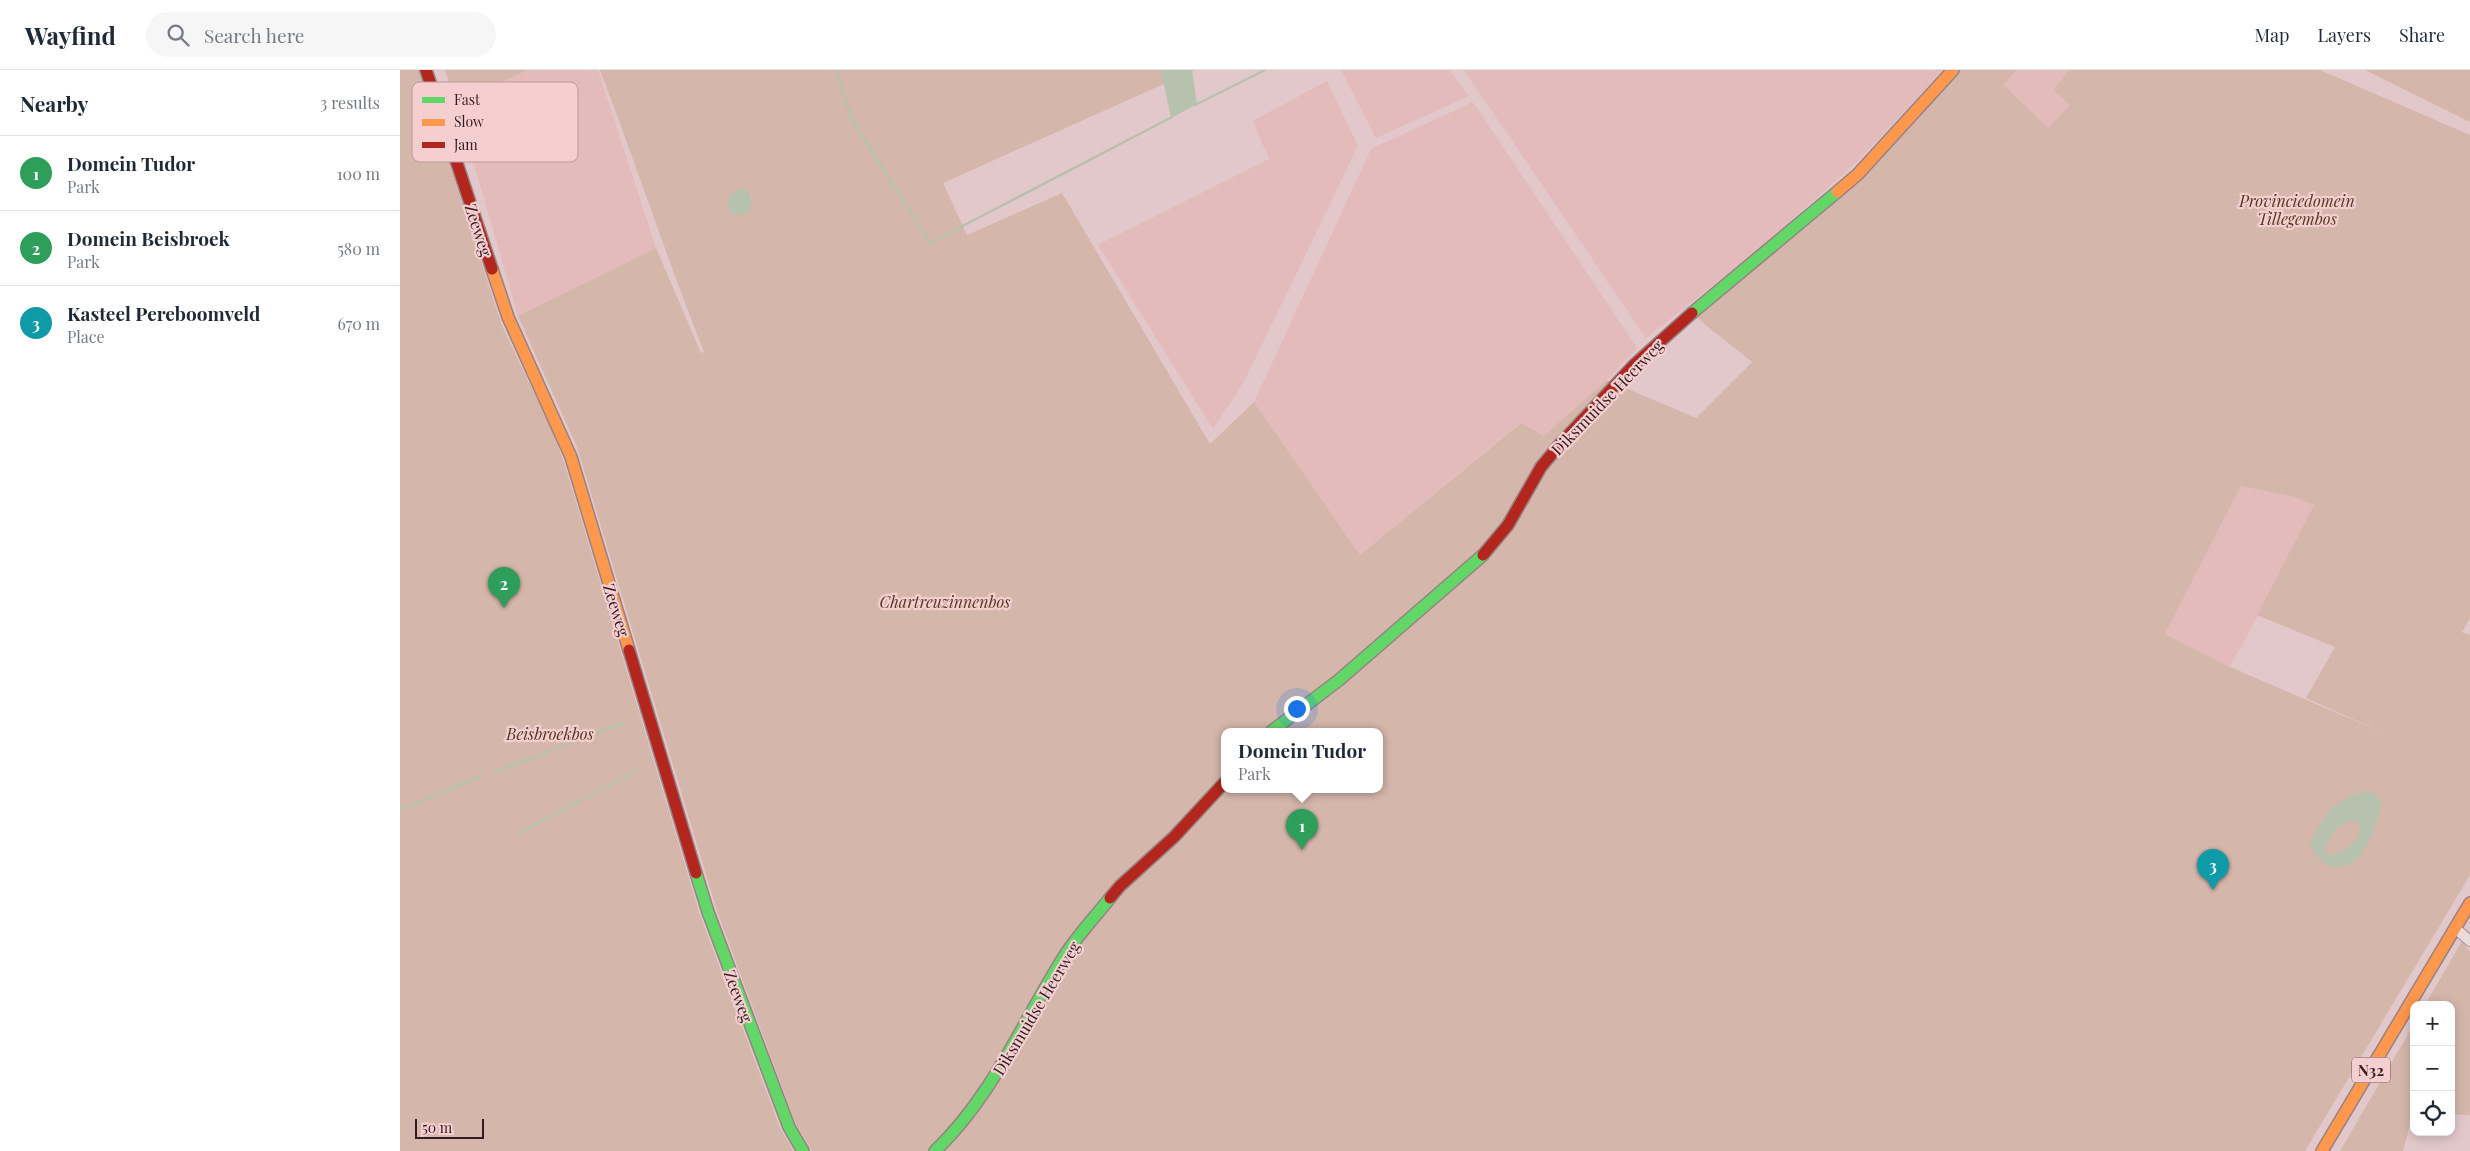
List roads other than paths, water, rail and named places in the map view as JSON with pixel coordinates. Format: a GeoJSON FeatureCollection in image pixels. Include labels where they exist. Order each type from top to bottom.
{"type":"FeatureCollection","features":[{"type":"Feature","properties":{"kind":"street","name":"Zeeweg"},"geometry":{"type":"LineString","coordinates":[[426,70],[430,82]]}},
{"type":"Feature","properties":{"kind":"street","name":"Diksmuidse Heerweg"},"geometry":{"type":"LineString","coordinates":[[1276,728],[1339,680],[1489,550],[1508,525],[1541,467],[1634,364],[1669,332],[1787,236],[1858,174],[1953,70]]}},
{"type":"Feature","properties":{"kind":"street","name":"Zeeweg"},"geometry":{"type":"LineString","coordinates":[[457,162],[508,317],[572,457],[708,912],[789,1127],[803,1151]]}},
{"type":"Feature","properties":{"kind":"street","name":"Diksmuidse Heerweg"},"geometry":{"type":"LineString","coordinates":[[935,1151],[951,1136],[981,1098],[1066,954],[1120,886],[1174,837],[1221,786]]}},
{"type":"Feature","properties":{"kind":"street","name":"N32"},"geometry":{"type":"LineString","coordinates":[[2322,1151],[2470,903]]}},
{"type":"Feature","properties":{"kind":"street"},"geometry":{"type":"LineString","coordinates":[[2456,928],[2470,941]]}},
{"type":"Feature","properties":{"kind":"waterway"},"geometry":{"type":"LineString","coordinates":[[836,70],[851,118],[930,243],[1172,117]]}},
{"type":"Feature","properties":{"kind":"waterway"},"geometry":{"type":"LineString","coordinates":[[1195,105],[1265,70]]}},
{"type":"Feature","properties":{"kind":"waterway"},"geometry":{"type":"LineString","coordinates":[[495,772],[624,723]]}},
{"type":"Feature","properties":{"kind":"waterway"},"geometry":{"type":"LineString","coordinates":[[519,833],[638,770]]}},
{"type":"Feature","properties":{"kind":"waterway"},"geometry":{"type":"LineString","coordinates":[[400,810],[481,776]]}},
{"type":"Feature","properties":{"kind":"place","name":"Domein Beisbroek"},"geometry":{"type":"Point","coordinates":[504,608]}},
{"type":"Feature","properties":{"kind":"place","name":"Domein Tudor"},"geometry":{"type":"Point","coordinates":[1302,850]}},
{"type":"Feature","properties":{"kind":"place","name":"Kasteel Pereboomveld"},"geometry":{"type":"Point","coordinates":[2213,890]}},
{"type":"Feature","properties":{"kind":"park label","name":"Provinciedomein Tillegembos"},"geometry":{"type":"Point","coordinates":[2297,209]}},
{"type":"Feature","properties":{"kind":"park label","name":"Chartreuzinnenbos"},"geometry":{"type":"Point","coordinates":[945,601]}},
{"type":"Feature","properties":{"kind":"park label","name":"Beisbroekbos"},"geometry":{"type":"Point","coordinates":[550,733]}}]}
